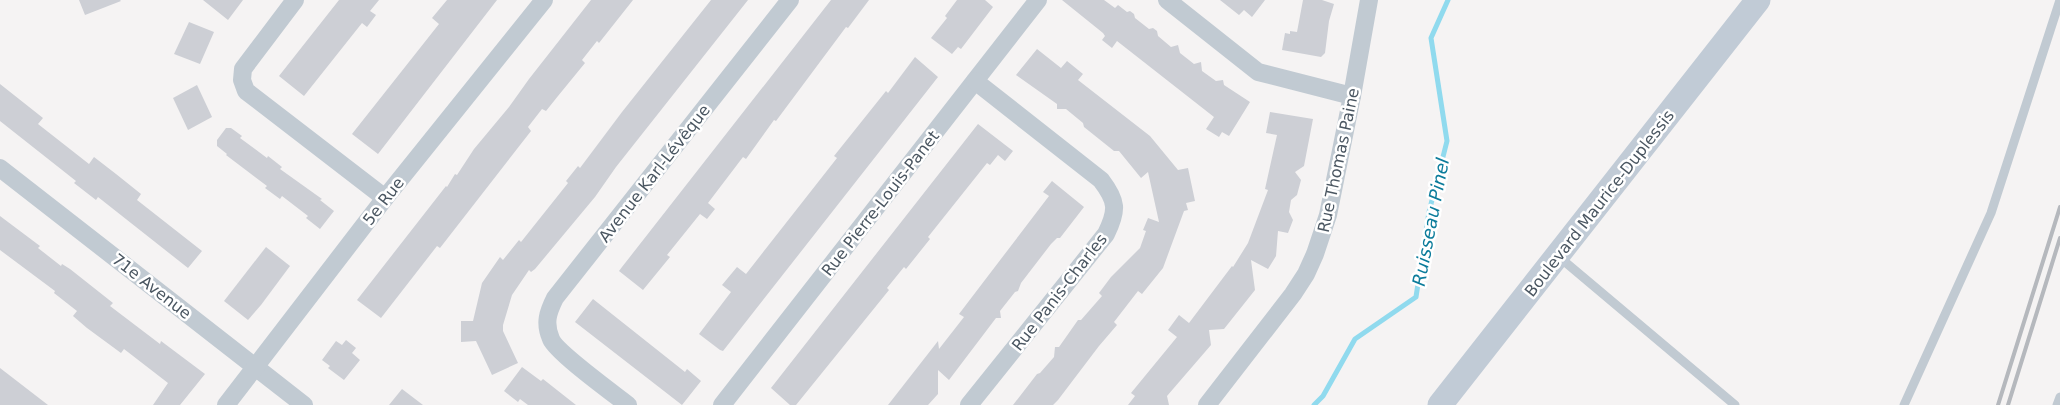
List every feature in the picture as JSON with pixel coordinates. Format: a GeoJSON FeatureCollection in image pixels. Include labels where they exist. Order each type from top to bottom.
{"type":"FeatureCollection","features":[{"type":"Feature","properties":{"kind":"street"},"geometry":{"type":"LineString","coordinates":[[295,0],[243,69],[242,80],[246,91],[385,198]]}},
{"type":"Feature","properties":{"kind":"street","name":"5e Rue"},"geometry":{"type":"LineString","coordinates":[[226,405],[385,198],[544,0]]}},
{"type":"Feature","properties":{"kind":"street","name":"Avenue Karl-Lévêque"},"geometry":{"type":"LineString","coordinates":[[628,405],[551,341],[547,327],[548,312],[555,298],[790,0]]}},
{"type":"Feature","properties":{"kind":"street","name":"Rue Pierre-Louis-Panet"},"geometry":{"type":"LineString","coordinates":[[722,405],[1038,0]]}},
{"type":"Feature","properties":{"kind":"street"},"geometry":{"type":"LineString","coordinates":[[1168,0],[1258,72],[1352,96]]}},
{"type":"Feature","properties":{"kind":"street","name":"Rue Thomas Paine"},"geometry":{"type":"LineString","coordinates":[[1207,405],[1293,294],[1306,274],[1315,254],[1328,215],[1352,96],[1368,0]]}},
{"type":"Feature","properties":{"kind":"street","name":"Boulevard Maurice-Duplessis"},"geometry":{"type":"LineString","coordinates":[[1440,405],[1758,0]]}},
{"type":"Feature","properties":{"kind":"street","name":"Rue Panis-Charles"},"geometry":{"type":"LineString","coordinates":[[969,405],[1106,234],[1113,220],[1115,205],[1110,192],[1101,180],[975,81]]}},
{"type":"Feature","properties":{"kind":"street","name":"71e Avenue"},"geometry":{"type":"LineString","coordinates":[[0,168],[304,405]]}},
{"type":"Feature","properties":{"kind":"lane"},"geometry":{"type":"LineString","coordinates":[[1904,405],[1991,213],[2060,0]]}},
{"type":"Feature","properties":{"kind":"lane"},"geometry":{"type":"LineString","coordinates":[[1558,255],[1735,405]]}},
{"type":"Feature","properties":{"kind":"lane"},"geometry":{"type":"LineString","coordinates":[[2058,405],[2060,397]]}},
{"type":"Feature","properties":{"kind":"building"},"geometry":{"type":"Polygon","coordinates":[[[79,0],[120,0],[121,1],[85,15],[79,0]]]}},
{"type":"Feature","properties":{"kind":"building"},"geometry":{"type":"Polygon","coordinates":[[[203,0],[243,0],[228,20],[203,0]]]}},
{"type":"Feature","properties":{"kind":"building"},"geometry":{"type":"Polygon","coordinates":[[[339,0],[379,0],[370,11],[376,15],[367,27],[362,23],[304,96],[279,76],[339,0]]]}},
{"type":"Feature","properties":{"kind":"building"},"geometry":{"type":"Polygon","coordinates":[[[447,0],[497,0],[378,154],[352,134],[439,24],[432,18],[447,0]]]}},
{"type":"Feature","properties":{"kind":"building"},"geometry":{"type":"Polygon","coordinates":[[[591,0],[633,0],[599,43],[597,41],[582,60],[585,63],[546,111],[542,109],[528,127],[531,131],[440,248],[437,246],[381,318],[357,300],[447,187],[455,174],[457,175],[474,149],[509,107],[591,0]]]}},
{"type":"Feature","properties":{"kind":"building"},"geometry":{"type":"Polygon","coordinates":[[[711,0],[748,0],[616,167],[595,197],[535,269],[531,272],[529,270],[512,295],[503,325],[503,331],[518,363],[492,375],[476,341],[461,342],[461,321],[473,321],[482,283],[500,257],[503,260],[519,240],[521,242],[568,183],[566,181],[578,166],[580,168],[711,0]]]}},
{"type":"Feature","properties":{"kind":"building"},"geometry":{"type":"Polygon","coordinates":[[[831,0],[869,0],[848,28],[846,27],[776,121],[774,120],[746,159],[743,157],[708,203],[715,209],[707,219],[700,214],[667,255],[670,257],[643,290],[619,271],[831,0]]]}},
{"type":"Feature","properties":{"kind":"building"},"geometry":{"type":"Polygon","coordinates":[[[957,0],[985,0],[993,7],[961,49],[958,47],[952,54],[931,38],[947,18],[945,16],[957,0]]]}},
{"type":"Feature","properties":{"kind":"building"},"geometry":{"type":"Polygon","coordinates":[[[1062,0],[1104,0],[1115,8],[1118,5],[1127,12],[1130,11],[1134,14],[1135,18],[1149,29],[1153,28],[1157,31],[1158,36],[1171,47],[1178,45],[1180,53],[1194,64],[1201,62],[1202,71],[1216,81],[1223,80],[1224,85],[1250,102],[1229,136],[1222,132],[1219,137],[1206,129],[1214,117],[1117,41],[1112,48],[1102,40],[1105,36],[1103,33],[1062,0]]]}},
{"type":"Feature","properties":{"kind":"building"},"geometry":{"type":"Polygon","coordinates":[[[1220,0],[1265,0],[1252,17],[1244,10],[1239,15],[1220,0]]]}},
{"type":"Feature","properties":{"kind":"building"},"geometry":{"type":"Polygon","coordinates":[[[1303,0],[1322,0],[1334,4],[1329,21],[1325,53],[1321,57],[1282,50],[1285,33],[1290,34],[1290,31],[1297,32],[1303,0]]]}},
{"type":"Feature","properties":{"kind":"building"},"geometry":{"type":"Polygon","coordinates":[[[189,22],[214,32],[200,64],[174,54],[189,22]]]}},
{"type":"Feature","properties":{"kind":"building"},"geometry":{"type":"Polygon","coordinates":[[[1037,49],[1061,68],[1067,61],[1083,74],[1078,80],[1150,136],[1178,170],[1188,168],[1195,201],[1186,203],[1188,210],[1184,211],[1163,268],[1142,294],[1138,291],[1114,322],[1117,325],[1058,400],[1053,405],[1013,405],[1037,374],[1054,357],[1055,347],[1059,347],[1078,320],[1081,320],[1102,296],[1099,293],[1111,277],[1140,248],[1146,231],[1143,230],[1148,218],[1159,222],[1148,172],[1141,178],[1119,151],[1114,151],[1084,127],[1083,123],[1066,109],[1057,109],[1057,104],[1016,75],[1037,49]]]}},
{"type":"Feature","properties":{"kind":"building"},"geometry":{"type":"Polygon","coordinates":[[[915,57],[938,77],[723,351],[720,350],[699,334],[731,292],[722,285],[737,267],[746,274],[837,158],[834,156],[886,91],[888,93],[915,57]]]}},
{"type":"Feature","properties":{"kind":"building"},"geometry":{"type":"Polygon","coordinates":[[[0,84],[43,118],[38,124],[89,164],[94,157],[116,174],[141,194],[137,200],[202,251],[188,268],[98,197],[96,200],[74,183],[76,181],[0,121],[0,84]]]}},
{"type":"Feature","properties":{"kind":"building"},"geometry":{"type":"Polygon","coordinates":[[[197,85],[212,117],[188,130],[173,98],[197,85]]]}},
{"type":"Feature","properties":{"kind":"building"},"geometry":{"type":"Polygon","coordinates":[[[1270,112],[1313,119],[1304,166],[1295,172],[1301,180],[1297,195],[1291,200],[1289,212],[1293,220],[1288,233],[1278,231],[1276,256],[1268,269],[1251,260],[1255,290],[1224,329],[1209,330],[1211,345],[1167,396],[1169,405],[1128,405],[1135,396],[1131,393],[1177,337],[1168,330],[1179,315],[1189,323],[1233,267],[1248,243],[1268,190],[1265,189],[1277,135],[1266,133],[1270,112]]]}},
{"type":"Feature","properties":{"kind":"building"},"geometry":{"type":"Polygon","coordinates":[[[978,124],[1013,151],[1005,161],[998,155],[990,165],[987,163],[928,237],[930,239],[906,269],[904,267],[887,288],[889,290],[796,405],[790,405],[771,388],[978,124]]]}},
{"type":"Feature","properties":{"kind":"building"},"geometry":{"type":"Polygon","coordinates":[[[226,128],[231,128],[242,136],[240,138],[267,158],[268,156],[282,167],[280,169],[322,199],[320,200],[334,211],[320,229],[306,218],[308,216],[282,196],[280,199],[265,188],[267,186],[217,146],[217,140],[226,128]]]}},
{"type":"Feature","properties":{"kind":"building"},"geometry":{"type":"Polygon","coordinates":[[[1052,181],[1084,207],[1060,238],[1057,238],[1051,244],[1021,283],[1018,291],[1015,292],[1000,311],[1001,318],[996,318],[949,380],[938,370],[938,394],[928,405],[888,405],[938,341],[939,349],[964,317],[959,314],[1049,196],[1043,192],[1052,181]]]}},
{"type":"Feature","properties":{"kind":"building"},"geometry":{"type":"Polygon","coordinates":[[[0,216],[40,246],[38,248],[61,266],[62,264],[70,269],[113,303],[110,306],[160,344],[161,341],[205,374],[180,405],[153,405],[168,383],[124,349],[121,353],[87,328],[73,316],[77,311],[54,293],[55,291],[0,250],[0,216]]]}},
{"type":"Feature","properties":{"kind":"building"},"geometry":{"type":"Polygon","coordinates":[[[266,247],[290,266],[248,320],[224,301],[266,247]]]}},
{"type":"Feature","properties":{"kind":"building"},"geometry":{"type":"Polygon","coordinates":[[[593,299],[685,372],[687,369],[701,381],[682,405],[575,322],[593,299]]]}},
{"type":"Feature","properties":{"kind":"building"},"geometry":{"type":"Polygon","coordinates":[[[346,340],[356,348],[352,353],[360,360],[344,380],[328,368],[330,366],[322,360],[336,341],[342,345],[346,340]]]}},
{"type":"Feature","properties":{"kind":"building"},"geometry":{"type":"Polygon","coordinates":[[[522,367],[541,381],[543,379],[576,405],[528,405],[520,399],[518,402],[504,391],[522,367]]]}},
{"type":"Feature","properties":{"kind":"building"},"geometry":{"type":"Polygon","coordinates":[[[0,368],[48,405],[0,405],[0,368]]]}},
{"type":"Feature","properties":{"kind":"building"},"geometry":{"type":"Polygon","coordinates":[[[402,389],[423,405],[389,405],[402,389]]]}},
{"type":"Feature","properties":{"kind":"waterway","name":"Ruisseau Pinel"},"geometry":{"type":"LineString","coordinates":[[1314,405],[1323,396],[1355,339],[1416,297],[1429,212],[1447,141],[1431,38],[1448,0]]}},
{"type":"Feature","properties":{"kind":"railway"},"geometry":{"type":"LineString","coordinates":[[1998,405],[2060,207]]}},
{"type":"Feature","properties":{"kind":"railway"},"geometry":{"type":"LineString","coordinates":[[2008,405],[2060,238]]}}]}
